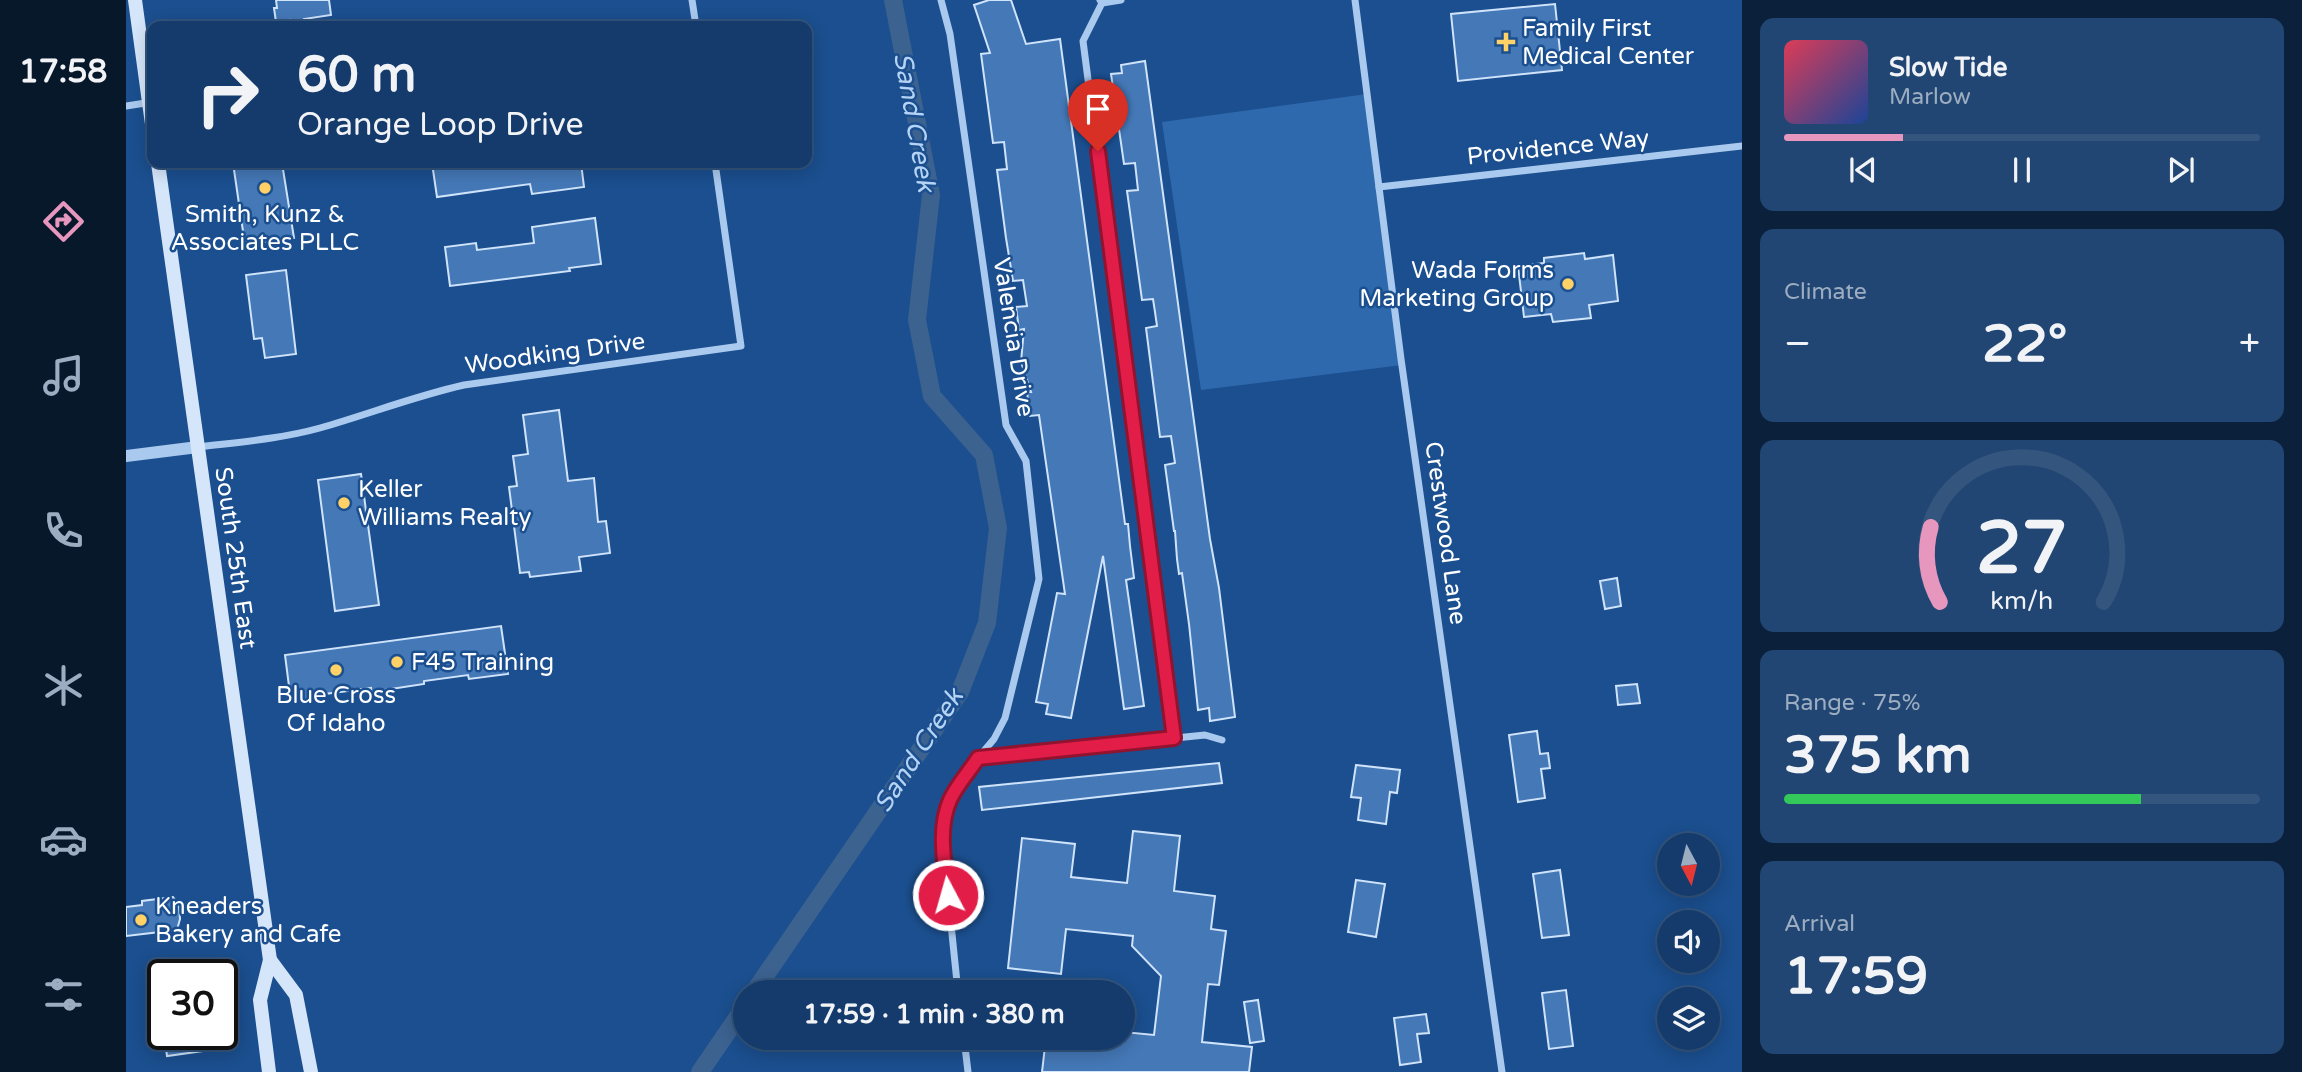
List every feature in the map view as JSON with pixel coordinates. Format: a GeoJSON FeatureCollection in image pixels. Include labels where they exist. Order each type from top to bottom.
{"type":"FeatureCollection","features":[{"type":"Feature","properties":{"kind":"main road"},"geometry":{"type":"LineString","coordinates":[[135,0],[147,76]]}},
{"type":"Feature","properties":{"kind":"main road","name":"South 25th East"},"geometry":{"type":"LineString","coordinates":[[159,168],[270,960],[260,1000],[269,1072]]}},
{"type":"Feature","properties":{"kind":"main road","name":"South 25th East"},"geometry":{"type":"LineString","coordinates":[[270,960],[296,995],[311,1072]]}},
{"type":"Feature","properties":{"kind":"street"},"geometry":{"type":"LineString","coordinates":[[692,0],[695,21]]}},
{"type":"Feature","properties":{"kind":"street","name":"Valencia Drive"},"geometry":{"type":"LineString","coordinates":[[941,0],[950,34],[1006,425],[1026,461],[1039,579],[1005,718],[994,739],[949,801],[944,824],[943,847],[957,980]]}},
{"type":"Feature","properties":{"kind":"street"},"geometry":{"type":"LineString","coordinates":[[1121,0],[1101,1],[1083,41],[1174,738]]}},
{"type":"Feature","properties":{"kind":"street","name":"Crestwood Lane"},"geometry":{"type":"LineString","coordinates":[[1355,0],[1401,359],[1502,1072]]}},
{"type":"Feature","properties":{"kind":"street"},"geometry":{"type":"LineString","coordinates":[[126,106],[147,103]]}},
{"type":"Feature","properties":{"kind":"street","name":"Providence Way"},"geometry":{"type":"LineString","coordinates":[[1379,187],[1742,146]]}},
{"type":"Feature","properties":{"kind":"street","name":"Woodking Drive"},"geometry":{"type":"LineString","coordinates":[[198,447],[278,438],[464,385],[741,346],[716,168]]}},
{"type":"Feature","properties":{"kind":"street"},"geometry":{"type":"LineString","coordinates":[[126,456],[198,447]]}},
{"type":"Feature","properties":{"kind":"street"},"geometry":{"type":"LineString","coordinates":[[978,758],[1205,735],[1222,740]]}},
{"type":"Feature","properties":{"kind":"street"},"geometry":{"type":"LineString","coordinates":[[965,1050],[968,1072]]}},
{"type":"Feature","properties":{"kind":"shaded area"},"geometry":{"type":"Polygon","coordinates":[[[1367,94],[1402,365],[1201,390],[1162,122],[1367,94]]]}},
{"type":"Feature","properties":{"kind":"building"},"geometry":{"type":"Polygon","coordinates":[[[276,0],[329,0],[331,15],[304,21],[276,21],[274,8],[277,8],[276,0]]]}},
{"type":"Feature","properties":{"kind":"building"},"geometry":{"type":"Polygon","coordinates":[[[989,0],[1011,0],[1026,44],[1060,39],[1125,524],[1128,524],[1134,578],[1126,580],[1144,706],[1124,709],[1103,556],[1071,718],[1046,714],[1048,704],[1036,702],[1057,593],[1065,594],[1039,415],[1030,416],[1027,392],[1031,392],[1021,362],[1024,329],[1019,330],[1016,307],[1027,306],[1023,280],[1013,281],[1006,238],[997,170],[1007,169],[1004,142],[993,143],[981,54],[990,53],[974,5],[989,0]]]}},
{"type":"Feature","properties":{"kind":"building","name":"Family First Medical Center"},"geometry":{"type":"Polygon","coordinates":[[[1555,4],[1562,70],[1458,81],[1451,14],[1555,4]]]}},
{"type":"Feature","properties":{"kind":"building"},"geometry":{"type":"Polygon","coordinates":[[[1145,61],[1235,717],[1210,721],[1209,708],[1198,710],[1182,573],[1179,574],[1165,465],[1175,463],[1171,436],[1160,437],[1146,328],[1157,326],[1153,299],[1142,300],[1127,191],[1138,190],[1135,163],[1124,164],[1111,74],[1122,73],[1121,65],[1145,61]]]}},
{"type":"Feature","properties":{"kind":"building"},"geometry":{"type":"Polygon","coordinates":[[[234,168],[283,168],[294,238],[245,245],[234,168]]]}},
{"type":"Feature","properties":{"kind":"building"},"geometry":{"type":"Polygon","coordinates":[[[433,168],[582,168],[584,187],[532,194],[530,184],[437,197],[433,168]]]}},
{"type":"Feature","properties":{"kind":"building"},"geometry":{"type":"Polygon","coordinates":[[[595,218],[601,264],[569,268],[570,271],[450,286],[445,247],[476,243],[477,250],[534,243],[532,227],[595,218]]]}},
{"type":"Feature","properties":{"kind":"building","name":"Wada Forms Marketing Group"},"geometry":{"type":"Polygon","coordinates":[[[1584,253],[1585,259],[1613,255],[1618,301],[1589,305],[1591,318],[1553,322],[1551,314],[1524,317],[1518,266],[1544,263],[1544,258],[1584,253]]]}},
{"type":"Feature","properties":{"kind":"building"},"geometry":{"type":"Polygon","coordinates":[[[286,270],[296,354],[265,358],[262,338],[254,339],[246,275],[286,270]]]}},
{"type":"Feature","properties":{"kind":"building"},"geometry":{"type":"Polygon","coordinates":[[[559,410],[568,481],[594,478],[598,522],[606,521],[610,553],[579,557],[581,571],[530,577],[529,572],[520,573],[509,487],[517,486],[513,456],[528,454],[523,415],[559,410]]]}},
{"type":"Feature","properties":{"kind":"building"},"geometry":{"type":"Polygon","coordinates":[[[361,474],[379,605],[335,611],[318,480],[361,474]]]}},
{"type":"Feature","properties":{"kind":"building"},"geometry":{"type":"Polygon","coordinates":[[[1617,578],[1621,606],[1605,609],[1600,581],[1617,578]]]}},
{"type":"Feature","properties":{"kind":"building"},"geometry":{"type":"Polygon","coordinates":[[[501,626],[508,674],[469,679],[468,675],[371,692],[371,688],[325,694],[325,698],[291,702],[285,655],[501,626]]]}},
{"type":"Feature","properties":{"kind":"building"},"geometry":{"type":"Polygon","coordinates":[[[1637,684],[1640,703],[1618,705],[1616,686],[1637,684]]]}},
{"type":"Feature","properties":{"kind":"building"},"geometry":{"type":"Polygon","coordinates":[[[1537,731],[1540,754],[1548,753],[1550,768],[1541,769],[1545,798],[1518,802],[1509,735],[1537,731]]]}},
{"type":"Feature","properties":{"kind":"building"},"geometry":{"type":"Polygon","coordinates":[[[1219,763],[1222,783],[982,810],[979,787],[1219,763]]]}},
{"type":"Feature","properties":{"kind":"building"},"geometry":{"type":"Polygon","coordinates":[[[1356,765],[1400,770],[1397,793],[1390,792],[1386,824],[1358,820],[1361,798],[1351,797],[1356,765]]]}},
{"type":"Feature","properties":{"kind":"building"},"geometry":{"type":"Polygon","coordinates":[[[1133,831],[1180,836],[1174,891],[1215,896],[1211,929],[1226,931],[1219,985],[1208,984],[1202,1042],[1252,1047],[1249,1072],[1042,1072],[1045,1050],[1135,1050],[1135,1033],[1154,1035],[1161,976],[1132,946],[1133,936],[1066,929],[1061,974],[1008,968],[1022,838],[1075,844],[1071,877],[1127,883],[1133,831]]]}},
{"type":"Feature","properties":{"kind":"building"},"geometry":{"type":"Polygon","coordinates":[[[1560,870],[1569,935],[1542,938],[1533,874],[1560,870]]]}},
{"type":"Feature","properties":{"kind":"building"},"geometry":{"type":"Polygon","coordinates":[[[1356,880],[1385,884],[1376,937],[1348,932],[1356,880]]]}},
{"type":"Feature","properties":{"kind":"building"},"geometry":{"type":"Polygon","coordinates":[[[173,897],[179,906],[177,930],[126,936],[126,907],[142,905],[142,901],[173,897]]]}},
{"type":"Feature","properties":{"kind":"building"},"geometry":{"type":"Polygon","coordinates":[[[1566,990],[1573,1046],[1549,1049],[1542,993],[1566,990]]]}},
{"type":"Feature","properties":{"kind":"building"},"geometry":{"type":"Polygon","coordinates":[[[1258,1000],[1264,1041],[1250,1043],[1244,1002],[1258,1000]]]}},
{"type":"Feature","properties":{"kind":"building"},"geometry":{"type":"Polygon","coordinates":[[[1426,1014],[1429,1033],[1417,1034],[1421,1062],[1400,1065],[1394,1018],[1426,1014]]]}},
{"type":"Feature","properties":{"kind":"building"},"geometry":{"type":"Polygon","coordinates":[[[166,1050],[211,1050],[167,1056],[166,1050]]]}},
{"type":"Feature","properties":{"kind":"waterway","name":"Sand Creek"},"geometry":{"type":"LineString","coordinates":[[762,980],[960,692],[987,623],[998,528],[984,455],[932,396],[917,320],[931,195],[893,0]]}},
{"type":"Feature","properties":{"kind":"waterway","name":"Sand Creek"},"geometry":{"type":"LineString","coordinates":[[700,1072],[733,1024]]}},
{"type":"Feature","properties":{"kind":"place","name":"Family First Medical Center"},"geometry":{"type":"Point","coordinates":[1506,42]}},
{"type":"Feature","properties":{"kind":"place","name":"Smith, Kunz & Associates PLLC"},"geometry":{"type":"Point","coordinates":[265,188]}},
{"type":"Feature","properties":{"kind":"place","name":"Wada Forms Marketing Group"},"geometry":{"type":"Point","coordinates":[1568,284]}},
{"type":"Feature","properties":{"kind":"place","name":"Keller Williams Realty"},"geometry":{"type":"Point","coordinates":[344,503]}},
{"type":"Feature","properties":{"kind":"place","name":"F45 Training"},"geometry":{"type":"Point","coordinates":[397,662]}},
{"type":"Feature","properties":{"kind":"place","name":"Blue Cross Of Idaho"},"geometry":{"type":"Point","coordinates":[336,670]}},
{"type":"Feature","properties":{"kind":"place","name":"Kneaders Bakery and Cafe"},"geometry":{"type":"Point","coordinates":[141,920]}},
{"type":"Feature","properties":{"kind":"route"},"geometry":{"type":"LineString","coordinates":[[948,895],[943,847],[949,801],[978,758],[1174,738],[1098,151]]}}]}
